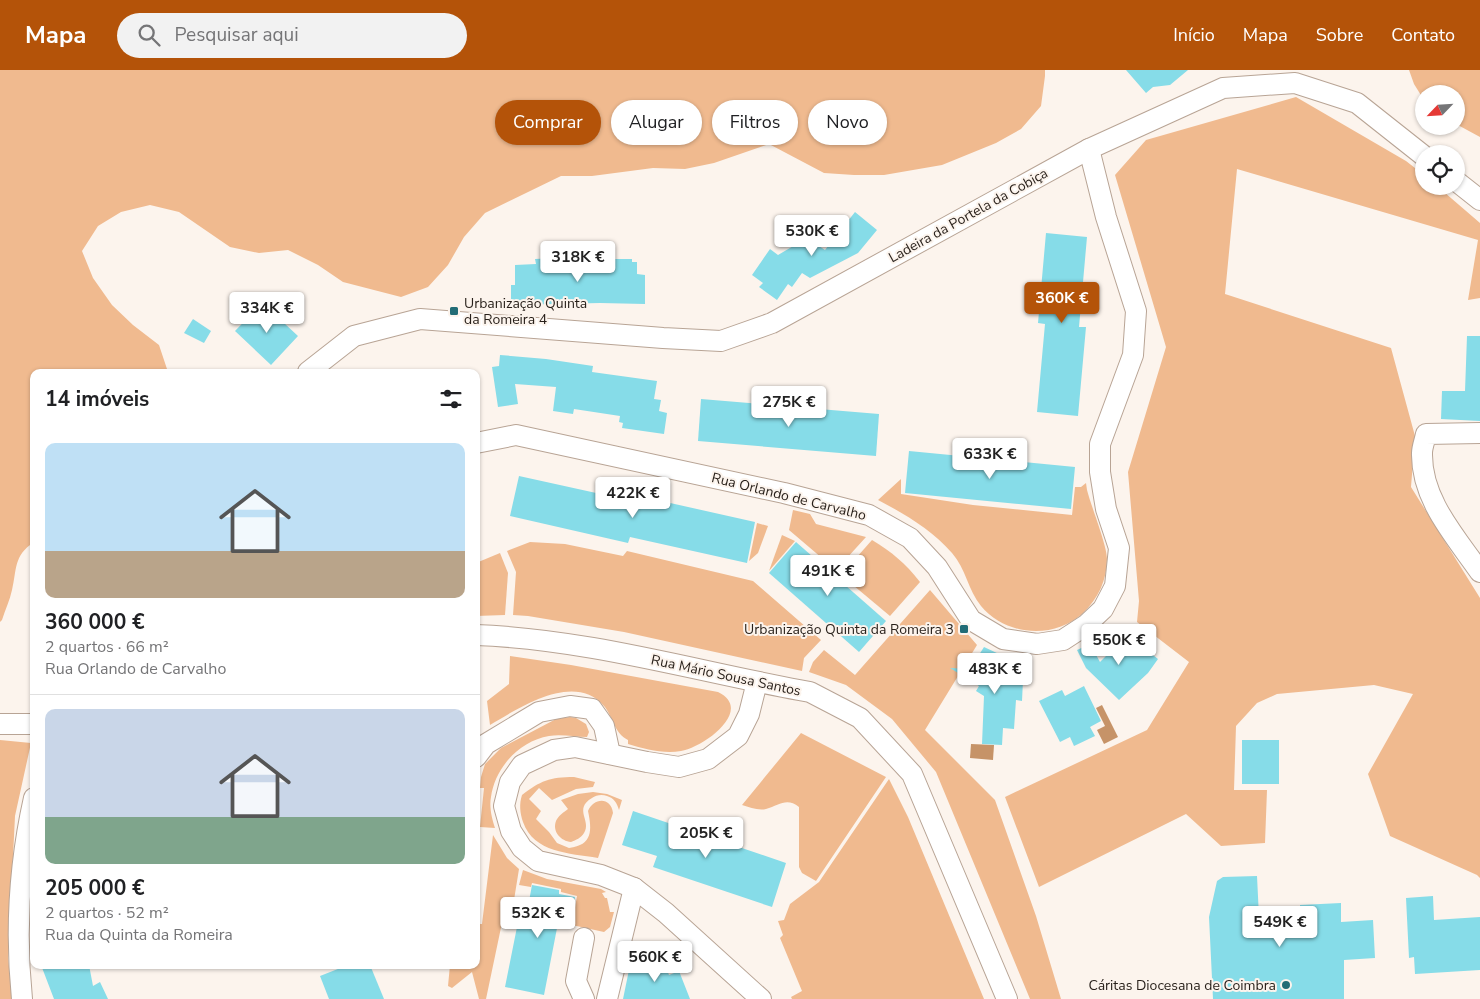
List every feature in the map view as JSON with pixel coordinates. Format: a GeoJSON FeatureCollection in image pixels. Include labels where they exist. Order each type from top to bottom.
{"type":"FeatureCollection","features":[{"type":"Feature","properties":{"kind":"street","name":"Ladeira da Portela da Cobiça"},"geometry":{"type":"LineString","coordinates":[[312,369],[354,336],[420,319],[663,338],[721,340],[772,323],[1089,149],[1223,88],[1295,83],[1357,103],[1415,149]]}},
{"type":"Feature","properties":{"kind":"street","name":"Rua Orlando de Carvalho"},"geometry":{"type":"LineString","coordinates":[[480,442],[516,436],[784,493],[869,515],[910,538],[937,567],[971,620],[1003,639],[1037,644],[1063,640],[1103,609],[1116,586],[1119,548],[1106,509],[1100,472],[1100,444],[1133,355],[1136,312],[1106,217],[1089,149]]}},
{"type":"Feature","properties":{"kind":"street"},"geometry":{"type":"LineString","coordinates":[[1465,188],[1480,200]]}},
{"type":"Feature","properties":{"kind":"street"},"geometry":{"type":"LineString","coordinates":[[1480,433],[1426,434],[1422,452],[1424,480],[1435,507],[1480,572]]}},
{"type":"Feature","properties":{"kind":"street","name":"Rua Mário Sousa Santos"},"geometry":{"type":"LineString","coordinates":[[480,635],[508,636],[624,654],[810,692],[860,718],[912,774],[1007,999]]}},
{"type":"Feature","properties":{"kind":"street"},"geometry":{"type":"LineString","coordinates":[[757,682],[749,714],[738,736],[708,759],[679,767],[575,747],[554,750],[522,765],[510,782],[504,806],[511,830],[522,848],[538,862],[601,875],[634,888],[666,913],[761,999]]}},
{"type":"Feature","properties":{"kind":"street"},"geometry":{"type":"LineString","coordinates":[[480,752],[486,744],[539,712],[570,706],[592,709],[604,726],[610,754]]}},
{"type":"Feature","properties":{"kind":"street"},"geometry":{"type":"LineString","coordinates":[[0,724],[30,724]]}},
{"type":"Feature","properties":{"kind":"street"},"geometry":{"type":"LineString","coordinates":[[22,999],[18,958],[19,888],[30,814]]}},
{"type":"Feature","properties":{"kind":"street"},"geometry":{"type":"LineString","coordinates":[[607,999],[634,888]]}},
{"type":"Feature","properties":{"kind":"street"},"geometry":{"type":"LineString","coordinates":[[584,938],[576,981],[584,999]]}},
{"type":"Feature","properties":{"kind":"shaded area"},"geometry":{"type":"Polygon","coordinates":[[[0,70],[1045,70],[1041,106],[1021,129],[996,143],[942,165],[884,175],[824,173],[771,145],[798,145],[798,100],[712,100],[712,145],[766,145],[714,163],[685,169],[653,168],[592,176],[561,176],[485,213],[464,237],[448,265],[428,287],[401,297],[343,282],[318,265],[288,250],[259,253],[230,247],[179,212],[150,205],[121,212],[98,226],[82,251],[93,278],[112,305],[133,325],[159,345],[167,369],[30,369],[30,545],[19,558],[10,598],[0,622],[0,70]]]}},
{"type":"Feature","properties":{"kind":"shaded area"},"geometry":{"type":"Polygon","coordinates":[[[1409,70],[1480,70],[1480,137],[1465,129],[1465,85],[1415,86],[1409,70]]]}},
{"type":"Feature","properties":{"kind":"shaded area"},"geometry":{"type":"Polygon","coordinates":[[[1296,97],[1415,168],[1415,195],[1447,195],[1480,223],[1480,298],[1468,300],[1478,240],[1237,169],[1225,294],[1391,348],[1415,436],[1411,487],[1480,598],[1480,878],[1390,836],[1368,774],[1413,694],[1374,685],[1277,694],[1257,703],[1236,726],[1234,790],[1267,790],[1265,843],[1221,846],[1186,814],[1039,887],[1005,797],[1147,730],[1189,662],[1137,622],[1139,601],[1128,472],[1166,347],[1115,175],[1146,140],[1296,97]]]}},
{"type":"Feature","properties":{"kind":"shaded area"},"geometry":{"type":"Polygon","coordinates":[[[901,479],[901,494],[973,505],[1072,515],[1075,487],[1081,487],[1086,483],[1107,559],[1107,567],[1101,589],[1083,613],[1071,622],[1058,628],[1045,631],[1030,631],[1003,624],[981,606],[957,559],[936,537],[918,523],[878,500],[901,479]]]}},
{"type":"Feature","properties":{"kind":"shaded area"},"geometry":{"type":"Polygon","coordinates":[[[793,510],[810,514],[816,524],[866,537],[836,570],[789,530],[793,510]]]}},
{"type":"Feature","properties":{"kind":"shaded area"},"geometry":{"type":"Polygon","coordinates":[[[757,523],[768,526],[758,553],[749,561],[757,523]]]}},
{"type":"Feature","properties":{"kind":"shaded area"},"geometry":{"type":"Polygon","coordinates":[[[782,535],[795,541],[769,571],[782,535]]]}},
{"type":"Feature","properties":{"kind":"shaded area"},"geometry":{"type":"Polygon","coordinates":[[[872,540],[898,558],[920,582],[890,616],[841,575],[872,540]]]}},
{"type":"Feature","properties":{"kind":"shaded area"},"geometry":{"type":"Polygon","coordinates":[[[530,542],[565,544],[623,556],[627,551],[753,581],[821,640],[804,658],[802,671],[624,632],[513,615],[516,572],[507,551],[530,542]]]}},
{"type":"Feature","properties":{"kind":"shaded area"},"geometry":{"type":"Polygon","coordinates":[[[500,553],[508,573],[505,615],[480,616],[480,561],[500,553]]]}},
{"type":"Feature","properties":{"kind":"shaded area"},"geometry":{"type":"Polygon","coordinates":[[[930,590],[977,645],[925,730],[995,800],[1036,916],[1061,999],[1030,999],[936,772],[892,719],[846,685],[809,672],[813,662],[824,650],[855,675],[930,590]]]}},
{"type":"Feature","properties":{"kind":"shaded area"},"geometry":{"type":"Polygon","coordinates":[[[510,656],[571,665],[718,692],[728,700],[731,708],[728,718],[722,727],[712,736],[690,748],[674,752],[641,748],[628,744],[628,740],[617,729],[604,706],[592,696],[578,692],[562,692],[531,702],[490,725],[487,701],[509,684],[510,656]]]}},
{"type":"Feature","properties":{"kind":"shaded area"},"geometry":{"type":"Polygon","coordinates":[[[1102,705],[1118,737],[1104,744],[1097,730],[1105,726],[1096,708],[1102,705]]]}},
{"type":"Feature","properties":{"kind":"shaded area"},"geometry":{"type":"Polygon","coordinates":[[[570,717],[586,724],[589,732],[587,737],[549,736],[538,739],[519,750],[503,766],[493,786],[490,805],[495,828],[480,827],[484,788],[480,788],[485,764],[501,748],[556,719],[570,717]]]}},
{"type":"Feature","properties":{"kind":"shaded area"},"geometry":{"type":"Polygon","coordinates":[[[801,733],[886,777],[816,881],[802,873],[799,867],[799,807],[787,802],[766,809],[742,805],[801,733]]]}},
{"type":"Feature","properties":{"kind":"shaded area"},"geometry":{"type":"Polygon","coordinates":[[[0,740],[30,743],[30,748],[15,816],[8,958],[13,999],[0,999],[0,740]]]}},
{"type":"Feature","properties":{"kind":"shaded area"},"geometry":{"type":"Polygon","coordinates":[[[971,744],[994,745],[993,760],[970,758],[971,744]]]}},
{"type":"Feature","properties":{"kind":"shaded area"},"geometry":{"type":"Polygon","coordinates":[[[574,777],[595,782],[593,787],[576,789],[552,800],[539,788],[529,799],[541,811],[536,819],[557,843],[569,848],[583,844],[587,840],[590,830],[588,811],[594,803],[606,801],[612,808],[613,813],[598,858],[564,853],[544,846],[528,832],[522,819],[520,805],[522,795],[534,786],[546,781],[574,777]]]}},
{"type":"Feature","properties":{"kind":"shaded area"},"geometry":{"type":"Polygon","coordinates":[[[889,779],[908,817],[984,999],[792,999],[791,997],[802,991],[780,938],[783,935],[778,921],[784,920],[790,904],[819,882],[889,779]]]}},
{"type":"Feature","properties":{"kind":"shaded area"},"geometry":{"type":"Polygon","coordinates":[[[593,792],[607,794],[622,800],[619,810],[612,798],[605,795],[594,797],[584,806],[586,829],[584,833],[580,838],[571,842],[564,840],[555,829],[557,819],[568,809],[561,800],[578,794],[593,792]]]}},
{"type":"Feature","properties":{"kind":"shaded area"},"geometry":{"type":"Polygon","coordinates":[[[493,835],[507,858],[519,869],[514,900],[507,899],[486,999],[479,999],[472,972],[452,988],[448,986],[450,969],[480,969],[480,924],[482,924],[493,835]]]}},
{"type":"Feature","properties":{"kind":"shaded area"},"geometry":{"type":"Polygon","coordinates":[[[523,870],[547,879],[601,889],[606,892],[602,893],[607,898],[610,912],[614,912],[610,927],[604,932],[572,925],[577,896],[561,892],[561,889],[532,883],[531,887],[519,885],[523,870]]]}},
{"type":"Feature","properties":{"kind":"building"},"geometry":{"type":"Polygon","coordinates":[[[1126,70],[1188,70],[1170,85],[1153,87],[1146,93],[1126,70]]]}},
{"type":"Feature","properties":{"kind":"building"},"geometry":{"type":"Polygon","coordinates":[[[855,212],[877,230],[858,253],[810,278],[802,273],[792,287],[788,284],[777,300],[759,287],[763,283],[752,275],[770,249],[778,255],[807,238],[825,250],[855,212]]]}},
{"type":"Feature","properties":{"kind":"building"},"geometry":{"type":"Polygon","coordinates":[[[1046,233],[1087,237],[1079,327],[1086,327],[1078,416],[1037,412],[1045,324],[1038,323],[1046,233]]]}},
{"type":"Feature","properties":{"kind":"building"},"geometry":{"type":"Polygon","coordinates":[[[556,258],[556,266],[595,265],[595,262],[600,262],[600,259],[632,259],[632,262],[637,262],[637,274],[645,275],[645,304],[511,305],[511,285],[515,285],[515,265],[536,264],[535,259],[556,258]]]}},
{"type":"Feature","properties":{"kind":"building"},"geometry":{"type":"Polygon","coordinates":[[[261,304],[298,336],[271,365],[235,331],[261,304]]]}},
{"type":"Feature","properties":{"kind":"building"},"geometry":{"type":"Polygon","coordinates":[[[193,319],[211,331],[204,343],[184,333],[193,319]]]}},
{"type":"Feature","properties":{"kind":"building"},"geometry":{"type":"Polygon","coordinates":[[[1467,336],[1480,336],[1480,421],[1441,419],[1442,391],[1465,391],[1467,336]]]}},
{"type":"Feature","properties":{"kind":"building"},"geometry":{"type":"Polygon","coordinates":[[[500,355],[593,366],[592,372],[657,381],[654,399],[661,400],[659,411],[667,413],[664,434],[622,428],[623,423],[619,422],[620,416],[574,409],[573,414],[553,411],[556,387],[515,384],[518,404],[498,407],[492,367],[499,366],[500,355]]]}},
{"type":"Feature","properties":{"kind":"building"},"geometry":{"type":"Polygon","coordinates":[[[701,399],[879,414],[876,456],[698,441],[701,399]]]}},
{"type":"Feature","properties":{"kind":"building"},"geometry":{"type":"Polygon","coordinates":[[[909,451],[1075,467],[1071,509],[905,493],[909,451]]]}},
{"type":"Feature","properties":{"kind":"building"},"geometry":{"type":"Polygon","coordinates":[[[519,476],[637,502],[639,496],[755,522],[747,563],[630,537],[628,543],[510,516],[519,476]]]}},
{"type":"Feature","properties":{"kind":"building"},"geometry":{"type":"Polygon","coordinates":[[[796,542],[886,621],[859,652],[769,573],[796,542]]]}},
{"type":"Feature","properties":{"kind":"building"},"geometry":{"type":"Polygon","coordinates":[[[1127,635],[1158,659],[1148,673],[1119,700],[1086,668],[1077,650],[1090,644],[1100,662],[1127,635]]]}},
{"type":"Feature","properties":{"kind":"building"},"geometry":{"type":"Polygon","coordinates":[[[984,647],[999,654],[989,670],[1017,671],[1017,680],[1023,680],[1022,701],[1016,700],[1014,729],[1003,728],[1002,745],[982,744],[984,696],[976,691],[979,686],[950,668],[970,669],[984,647]]]}},
{"type":"Feature","properties":{"kind":"building"},"geometry":{"type":"Polygon","coordinates":[[[1084,686],[1101,721],[1090,727],[1095,736],[1074,746],[1070,737],[1060,742],[1039,701],[1062,690],[1065,696],[1084,686]]]}},
{"type":"Feature","properties":{"kind":"building"},"geometry":{"type":"Polygon","coordinates":[[[1242,740],[1279,740],[1279,784],[1242,784],[1242,740]]]}},
{"type":"Feature","properties":{"kind":"building"},"geometry":{"type":"Polygon","coordinates":[[[633,811],[786,863],[772,907],[653,867],[657,856],[622,845],[633,811]]]}},
{"type":"Feature","properties":{"kind":"building"},"geometry":{"type":"Polygon","coordinates":[[[1257,876],[1259,917],[1280,930],[1301,931],[1300,905],[1341,903],[1341,922],[1373,920],[1375,958],[1344,960],[1344,999],[1213,999],[1209,917],[1217,881],[1223,877],[1257,876]]]}},
{"type":"Feature","properties":{"kind":"building"},"geometry":{"type":"Polygon","coordinates":[[[532,885],[559,890],[559,894],[575,897],[570,926],[558,923],[544,995],[505,987],[518,922],[525,923],[532,885]]]}},
{"type":"Feature","properties":{"kind":"building"},"geometry":{"type":"Polygon","coordinates":[[[1433,896],[1434,920],[1480,917],[1480,970],[1415,974],[1414,957],[1409,958],[1406,898],[1433,896]]]}},
{"type":"Feature","properties":{"kind":"building"},"geometry":{"type":"Polygon","coordinates":[[[662,956],[669,975],[679,971],[690,999],[623,999],[629,970],[662,956]]]}},
{"type":"Feature","properties":{"kind":"building"},"geometry":{"type":"Polygon","coordinates":[[[43,969],[90,969],[93,986],[100,982],[108,999],[54,999],[43,969]]]}},
{"type":"Feature","properties":{"kind":"building"},"geometry":{"type":"Polygon","coordinates":[[[338,969],[372,969],[384,999],[329,999],[320,976],[338,969]]]}},
{"type":"Feature","properties":{"kind":"place","name":"Urbanização Quinta da Romeira 4"},"geometry":{"type":"Point","coordinates":[454,311]}},
{"type":"Feature","properties":{"kind":"place","name":"Urbanização Quinta da Romeira 3"},"geometry":{"type":"Point","coordinates":[964,629]}},
{"type":"Feature","properties":{"kind":"place","name":"Cáritas Diocesana de Coimbra"},"geometry":{"type":"Point","coordinates":[1286,985]}}]}
